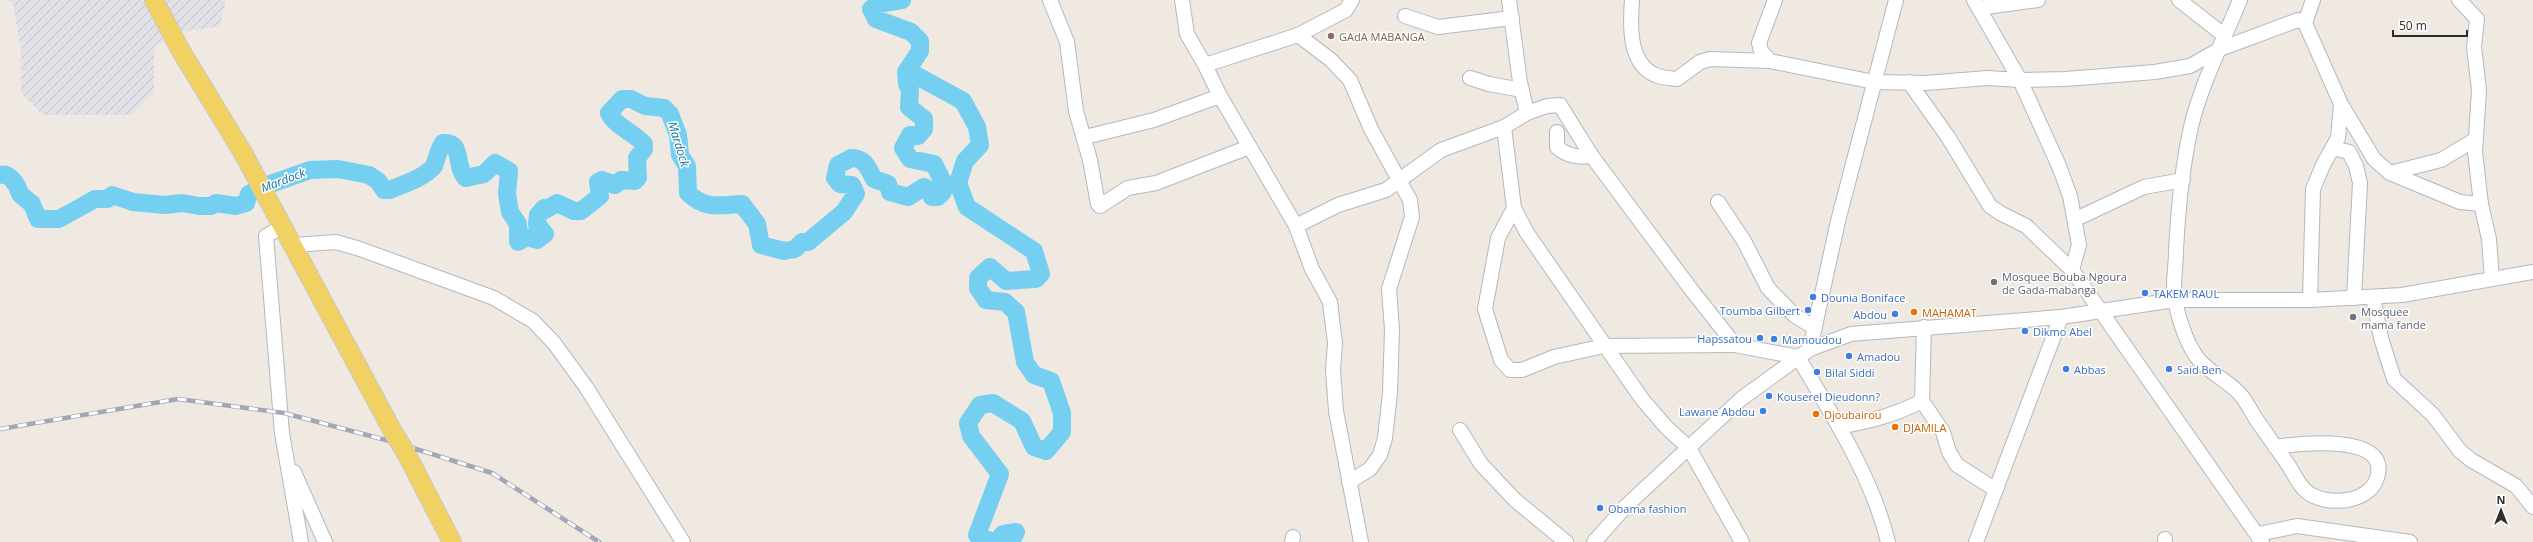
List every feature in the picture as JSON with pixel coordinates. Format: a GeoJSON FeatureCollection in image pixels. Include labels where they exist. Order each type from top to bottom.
{"type":"FeatureCollection","features":[{"type":"Feature","properties":{"kind":"main road"},"geometry":{"type":"LineString","coordinates":[[154,0],[181,51],[243,153],[294,245],[452,542]]}},
{"type":"Feature","properties":{"kind":"street"},"geometry":{"type":"LineString","coordinates":[[1050,0],[1067,42],[1076,111],[1084,137],[1098,204],[1100,206],[1128,188],[1156,183],[1249,147]]}},
{"type":"Feature","properties":{"kind":"street"},"geometry":{"type":"LineString","coordinates":[[1182,0],[1187,34],[1205,65],[1220,96],[1296,226],[1312,269],[1330,302],[1336,343],[1333,370],[1336,411],[1361,542]]}},
{"type":"Feature","properties":{"kind":"street"},"geometry":{"type":"LineString","coordinates":[[1205,65],[1298,35],[1346,10],[1352,0]]}},
{"type":"Feature","properties":{"kind":"street"},"geometry":{"type":"LineString","coordinates":[[1509,0],[1522,90],[1527,113]]}},
{"type":"Feature","properties":{"kind":"street"},"geometry":{"type":"LineString","coordinates":[[1632,0],[1630,28],[1634,47],[1644,67],[1658,76],[1677,78],[1700,62],[1710,59],[1770,61],[1874,82],[1909,82],[1987,78],[2020,80],[2155,72],[2190,66],[2223,42],[2289,21],[2298,20],[2305,24],[2341,104],[2374,159],[2390,173],[2460,202],[2481,204]]}},
{"type":"Feature","properties":{"kind":"street"},"geometry":{"type":"LineString","coordinates":[[1770,61],[1761,51],[1759,43],[1775,0]]}},
{"type":"Feature","properties":{"kind":"street"},"geometry":{"type":"LineString","coordinates":[[1888,542],[1883,520],[1804,353],[1813,327],[1838,221],[1896,0]]}},
{"type":"Feature","properties":{"kind":"street"},"geometry":{"type":"LineString","coordinates":[[2038,0],[1976,4],[2020,80],[2059,166],[2076,220],[2079,245],[2072,270]]}},
{"type":"Feature","properties":{"kind":"street"},"geometry":{"type":"LineString","coordinates":[[2179,0],[2223,42]]}},
{"type":"Feature","properties":{"kind":"street"},"geometry":{"type":"LineString","coordinates":[[2240,0],[2191,126],[2177,224],[2175,300],[2186,338],[2199,360],[2240,394],[2275,447],[2307,492],[2321,498],[2340,501],[2358,498],[2370,492],[2377,479],[2379,470],[2377,461],[2370,453],[2355,447],[2341,444],[2308,443],[2275,447]]}},
{"type":"Feature","properties":{"kind":"street"},"geometry":{"type":"LineString","coordinates":[[2305,24],[2313,0]]}},
{"type":"Feature","properties":{"kind":"street"},"geometry":{"type":"LineString","coordinates":[[2459,0],[2477,19],[2474,46],[2479,90],[2476,139],[2481,204],[2489,239],[2492,279]]}},
{"type":"Feature","properties":{"kind":"street"},"geometry":{"type":"LineString","coordinates":[[1405,16],[1438,27],[1512,18]]}},
{"type":"Feature","properties":{"kind":"street"},"geometry":{"type":"LineString","coordinates":[[1298,35],[1331,60],[1350,80],[1371,128],[1410,200],[1412,217],[1389,289],[1392,330],[1390,393],[1385,438],[1380,455],[1370,469],[1349,482]]}},
{"type":"Feature","properties":{"kind":"street"},"geometry":{"type":"LineString","coordinates":[[1470,78],[1489,84],[1522,90]]}},
{"type":"Feature","properties":{"kind":"street"},"geometry":{"type":"LineString","coordinates":[[1909,82],[1948,138],[1990,206],[2026,226],[2072,270],[2260,538],[2297,526],[2410,542]]}},
{"type":"Feature","properties":{"kind":"street"},"geometry":{"type":"LineString","coordinates":[[1084,137],[1154,120],[1220,96]]}},
{"type":"Feature","properties":{"kind":"street"},"geometry":{"type":"LineString","coordinates":[[2310,300],[2313,189],[2338,138],[2341,104]]}},
{"type":"Feature","properties":{"kind":"street"},"geometry":{"type":"LineString","coordinates":[[1296,226],[1338,205],[1386,190],[1400,182],[1442,150],[1504,127],[1527,113],[1547,106],[1560,105],[1591,155],[1690,288],[1736,345]]}},
{"type":"Feature","properties":{"kind":"street"},"geometry":{"type":"LineString","coordinates":[[1504,127],[1514,208],[1527,233],[1642,399],[1666,427],[1690,448],[1742,542]]}},
{"type":"Feature","properties":{"kind":"street"},"geometry":{"type":"LineString","coordinates":[[1557,132],[1557,147],[1560,150],[1582,157],[1591,155]]}},
{"type":"Feature","properties":{"kind":"street"},"geometry":{"type":"LineString","coordinates":[[2390,173],[2442,160],[2476,139]]}},
{"type":"Feature","properties":{"kind":"street"},"geometry":{"type":"LineString","coordinates":[[2333,148],[2374,159]]}},
{"type":"Feature","properties":{"kind":"street"},"geometry":{"type":"LineString","coordinates":[[2348,152],[2356,166],[2360,183],[2354,298]]}},
{"type":"Feature","properties":{"kind":"street"},"geometry":{"type":"LineString","coordinates":[[2076,220],[2144,187],[2183,180]]}},
{"type":"Feature","properties":{"kind":"street"},"geometry":{"type":"LineString","coordinates":[[1718,202],[1744,241],[1768,288],[1794,315],[1813,327]]}},
{"type":"Feature","properties":{"kind":"street"},"geometry":{"type":"LineString","coordinates":[[1514,208],[1498,238],[1485,309],[1501,360],[1510,370],[1522,370],[1554,357],[1604,346],[1736,345],[1804,353]]}},
{"type":"Feature","properties":{"kind":"street"},"geometry":{"type":"LineString","coordinates":[[280,222],[266,236],[282,433],[300,542]]}},
{"type":"Feature","properties":{"kind":"street"},"geometry":{"type":"LineString","coordinates":[[294,245],[336,242],[360,248],[494,298],[533,321],[554,343],[586,387],[683,542]]}},
{"type":"Feature","properties":{"kind":"street"},"geometry":{"type":"LineString","coordinates":[[1594,542],[1626,506],[1741,400],[1804,353],[1851,334],[2061,317],[2175,300],[2310,300],[2402,295],[2533,272]]}},
{"type":"Feature","properties":{"kind":"street"},"geometry":{"type":"LineString","coordinates":[[2374,297],[2381,338],[2394,379],[2433,415],[2460,451],[2471,460],[2516,486],[2533,507]]}},
{"type":"Feature","properties":{"kind":"street"},"geometry":{"type":"LineString","coordinates":[[1976,542],[2061,317]]}},
{"type":"Feature","properties":{"kind":"street"},"geometry":{"type":"LineString","coordinates":[[1924,327],[1922,401],[1943,432],[1949,452],[1957,465],[1996,490]]}},
{"type":"Feature","properties":{"kind":"street"},"geometry":{"type":"LineString","coordinates":[[1839,427],[1897,414],[1922,401]]}},
{"type":"Feature","properties":{"kind":"street"},"geometry":{"type":"LineString","coordinates":[[1460,430],[1481,464],[1515,500],[1566,542]]}},
{"type":"Feature","properties":{"kind":"street"},"geometry":{"type":"LineString","coordinates":[[286,453],[325,542]]}},
{"type":"Feature","properties":{"kind":"shaded area"},"geometry":{"type":"Polygon","coordinates":[[[9,0],[226,0],[220,26],[176,33],[154,48],[154,93],[132,115],[43,115],[21,93],[21,49],[13,5],[9,0]]]}},
{"type":"Feature","properties":{"kind":"waterway","name":"Mardock"},"geometry":{"type":"LineString","coordinates":[[0,175],[7,176],[13,180],[20,194],[32,204],[38,219],[59,219],[95,199],[108,199],[112,195],[133,202],[165,205],[182,203],[199,206],[211,206],[216,203],[236,206],[246,203],[249,194],[262,187],[310,170],[338,169],[369,175],[378,181],[384,190],[390,190],[425,174],[434,166],[443,143],[450,143],[456,150],[460,168],[466,178],[484,174],[495,163],[509,171],[507,194],[510,212],[518,224],[518,242],[527,237],[537,240],[545,234],[537,224],[538,215],[544,208],[545,210],[557,203],[574,211],[581,211],[600,196],[598,182],[602,180],[615,185],[621,180],[635,181],[638,178],[637,158],[644,149],[644,144],[620,126],[609,113],[622,99],[631,99],[645,106],[664,108],[670,114],[678,135],[680,155],[687,166],[688,193],[701,202],[707,204],[742,204],[757,224],[761,245],[784,251],[795,249],[802,242],[808,242],[844,212],[856,194],[852,185],[840,184],[835,178],[838,165],[851,158],[856,158],[863,162],[874,179],[888,184],[890,192],[908,197],[924,187],[930,190],[932,197],[938,197],[943,192],[944,184],[934,164],[910,159],[903,148],[910,135],[918,136],[924,129],[924,119],[909,107],[910,89],[907,84],[906,72],[920,51],[920,41],[911,32],[876,19],[871,9],[878,4],[902,0]]}},
{"type":"Feature","properties":{"kind":"waterway"},"geometry":{"type":"LineString","coordinates":[[908,71],[963,101],[977,127],[980,145],[965,161],[958,183],[967,207],[1034,251],[1041,274],[1036,279],[1006,281],[990,267],[978,278],[978,288],[986,300],[1005,302],[1016,312],[1025,362],[1034,375],[1051,381],[1062,413],[1062,432],[1046,451],[1034,447],[1022,421],[993,403],[980,405],[968,423],[971,436],[1000,474],[977,535],[993,542]]}},
{"type":"Feature","properties":{"kind":"waterway"},"geometry":{"type":"LineString","coordinates":[[997,542],[1003,534],[1016,532],[1011,542]]}},
{"type":"Feature","properties":{"kind":"railway"},"geometry":{"type":"LineString","coordinates":[[0,429],[178,399],[284,413],[397,443],[492,473],[599,542]]}},
{"type":"Feature","properties":{"kind":"place","name":"GAdA MABANGA"},"geometry":{"type":"Point","coordinates":[1331,36]}},
{"type":"Feature","properties":{"kind":"place","name":"Mosquee Bouba Ngoura de Gada-mabanga"},"geometry":{"type":"Point","coordinates":[1994,282]}},
{"type":"Feature","properties":{"kind":"place","name":"TAKEM RAUL"},"geometry":{"type":"Point","coordinates":[2145,293]}},
{"type":"Feature","properties":{"kind":"place","name":"Dounia Boniface"},"geometry":{"type":"Point","coordinates":[1813,297]}},
{"type":"Feature","properties":{"kind":"place","name":"Toumba Gilbert"},"geometry":{"type":"Point","coordinates":[1808,310]}},
{"type":"Feature","properties":{"kind":"place","name":"MAHAMAT"},"geometry":{"type":"Point","coordinates":[1914,312]}},
{"type":"Feature","properties":{"kind":"place","name":"Abdou"},"geometry":{"type":"Point","coordinates":[1895,314]}},
{"type":"Feature","properties":{"kind":"place","name":"Mosquee mama fande"},"geometry":{"type":"Point","coordinates":[2353,317]}},
{"type":"Feature","properties":{"kind":"place","name":"Dikmo Abel"},"geometry":{"type":"Point","coordinates":[2025,331]}},
{"type":"Feature","properties":{"kind":"place","name":"Hapssatou"},"geometry":{"type":"Point","coordinates":[1760,338]}},
{"type":"Feature","properties":{"kind":"place","name":"Mamoudou"},"geometry":{"type":"Point","coordinates":[1774,339]}},
{"type":"Feature","properties":{"kind":"place","name":"Amadou"},"geometry":{"type":"Point","coordinates":[1849,356]}},
{"type":"Feature","properties":{"kind":"place","name":"Abbas"},"geometry":{"type":"Point","coordinates":[2066,369]}},
{"type":"Feature","properties":{"kind":"place","name":"Said Ben"},"geometry":{"type":"Point","coordinates":[2169,369]}},
{"type":"Feature","properties":{"kind":"place","name":"Bilal Siddi"},"geometry":{"type":"Point","coordinates":[1817,372]}},
{"type":"Feature","properties":{"kind":"place","name":"Kouserel Dieudonn?"},"geometry":{"type":"Point","coordinates":[1769,396]}},
{"type":"Feature","properties":{"kind":"place","name":"Lawane Abdou"},"geometry":{"type":"Point","coordinates":[1763,411]}},
{"type":"Feature","properties":{"kind":"place","name":"Djoubairou"},"geometry":{"type":"Point","coordinates":[1816,414]}},
{"type":"Feature","properties":{"kind":"place","name":"DJAMILA"},"geometry":{"type":"Point","coordinates":[1895,427]}},
{"type":"Feature","properties":{"kind":"place","name":"Obama fashion"},"geometry":{"type":"Point","coordinates":[1600,508]}}]}
